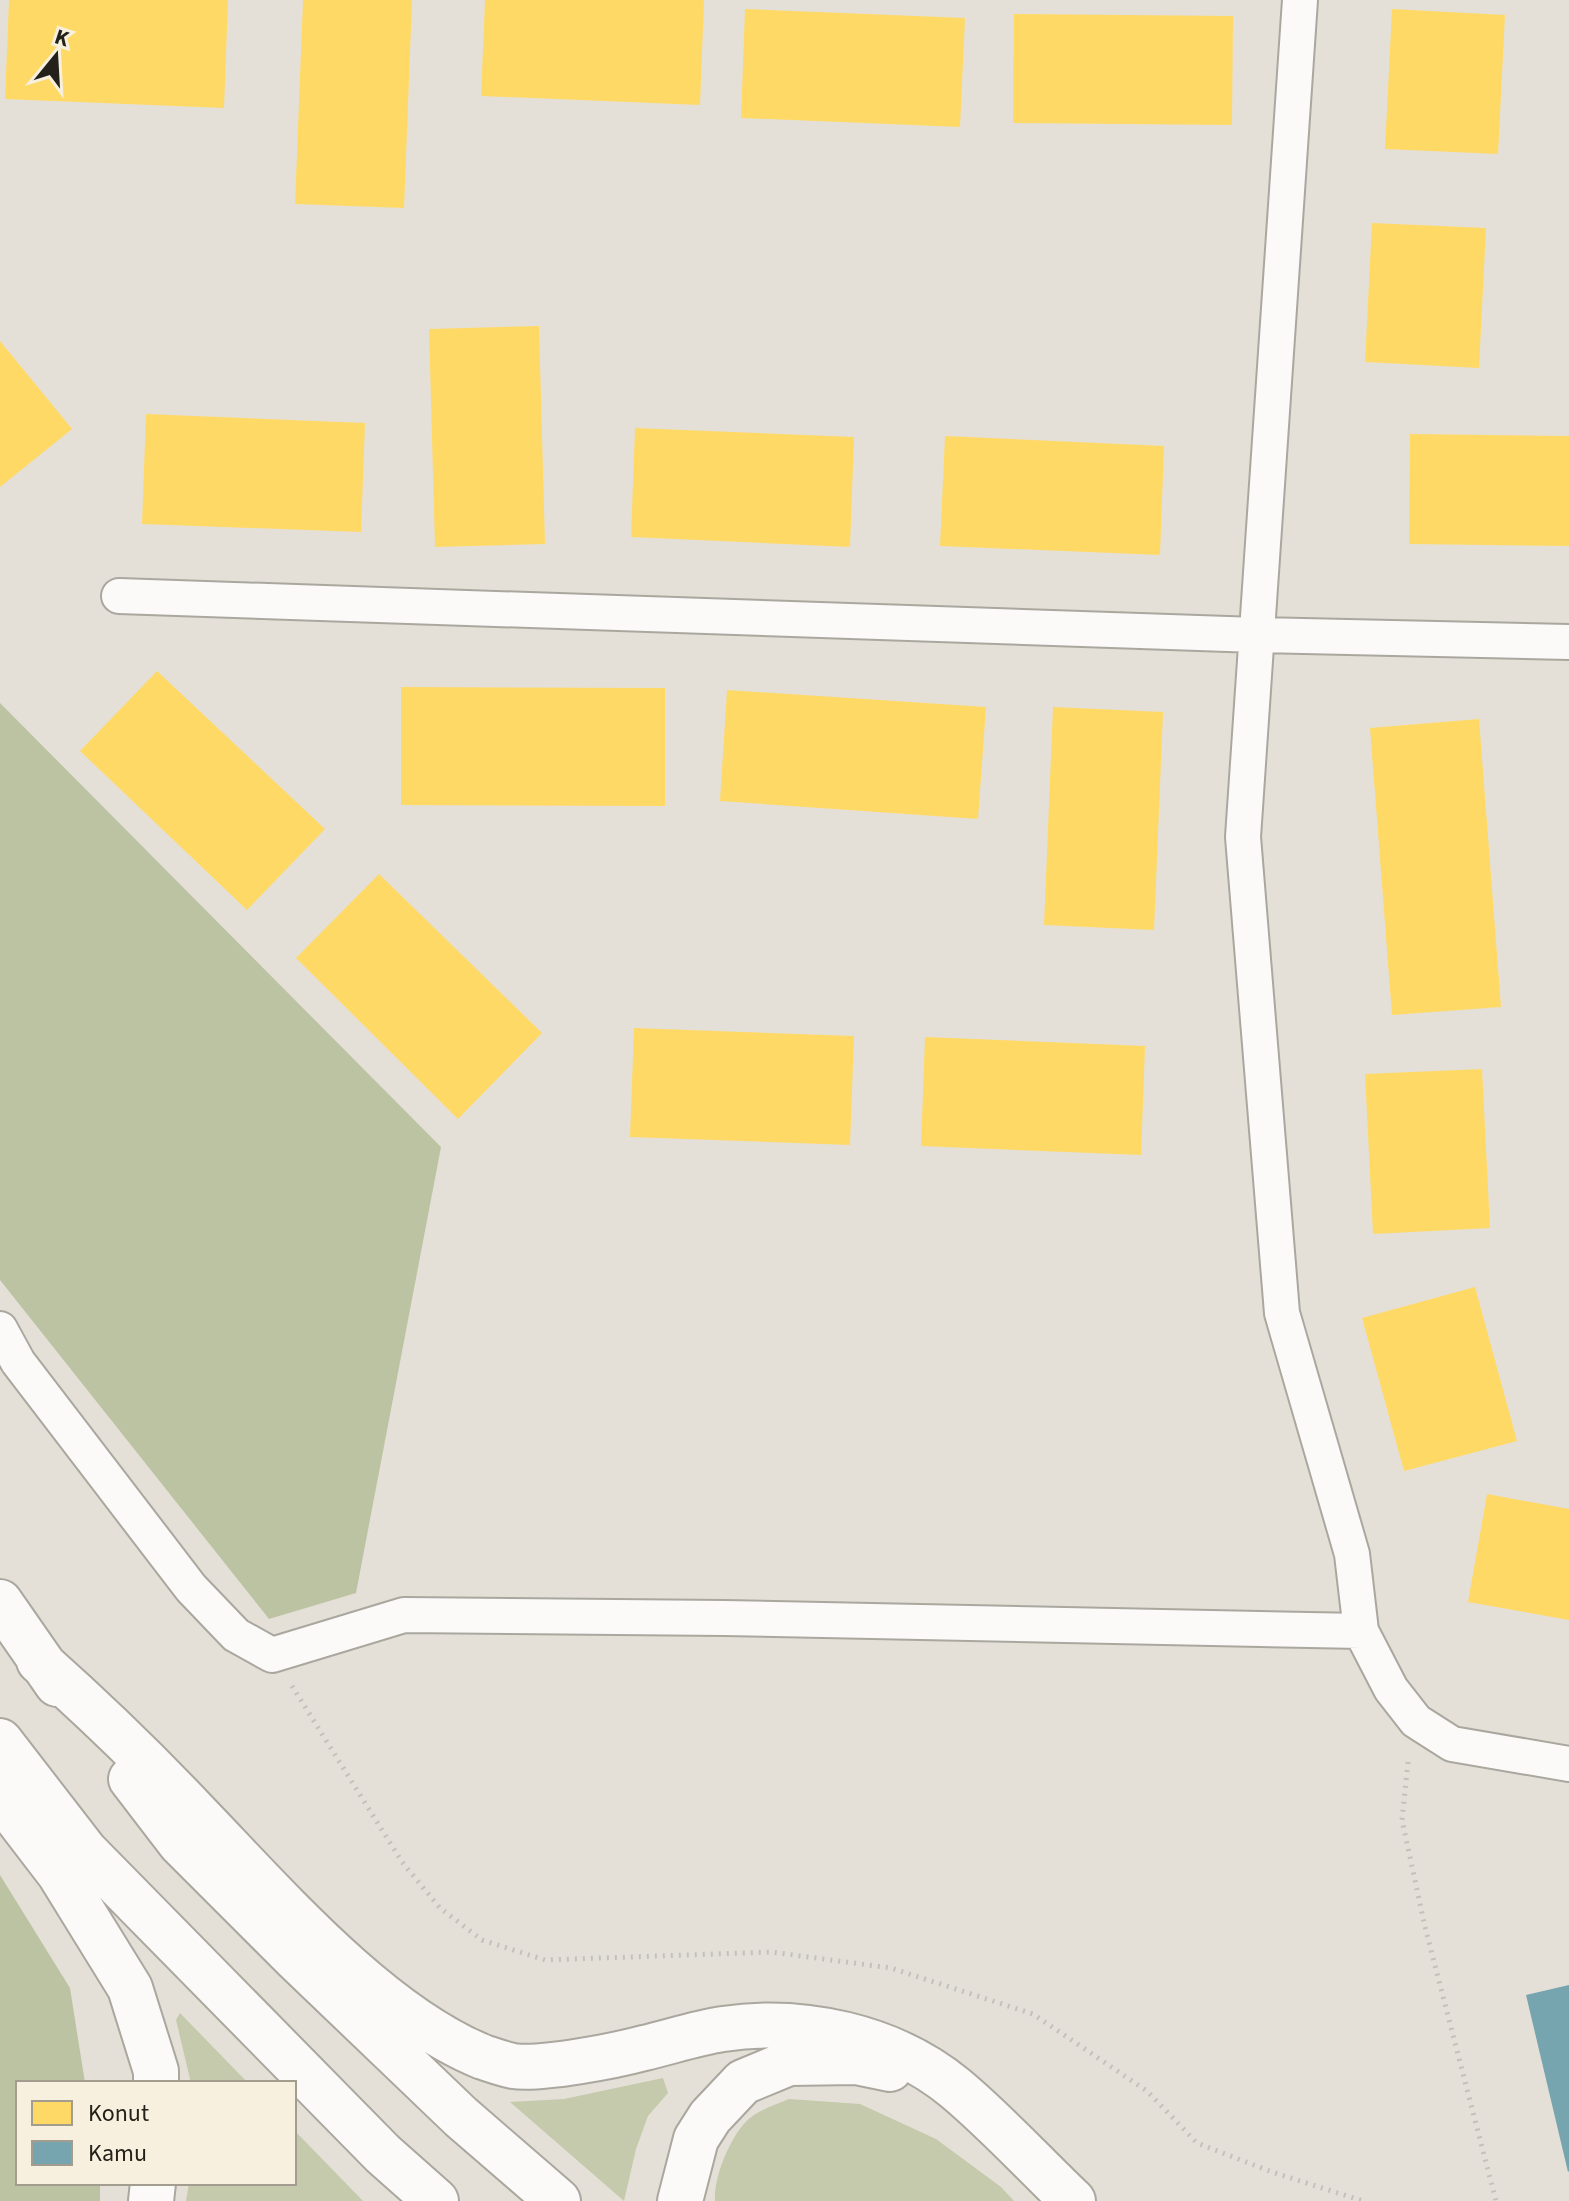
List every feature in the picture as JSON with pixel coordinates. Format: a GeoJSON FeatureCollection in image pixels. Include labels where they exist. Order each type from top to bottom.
{"type":"FeatureCollection","features":[{"type":"Feature","properties":{"kind":"highway"},"geometry":{"type":"LineString","coordinates":[[0,1602],[39,1661],[180,1843],[450,2106],[558,2201]]}},
{"type":"Feature","properties":{"kind":"highway"},"geometry":{"type":"LineString","coordinates":[[39,1661],[126,1738],[326,1944],[384,1996],[456,2044],[485,2058],[514,2066],[541,2066],[626,2053],[724,2029],[772,2026],[844,2034],[876,2044],[916,2063],[953,2086],[1073,2201]]}},
{"type":"Feature","properties":{"kind":"highway"},"geometry":{"type":"LineString","coordinates":[[0,1741],[85,1851],[383,2154],[436,2201]]}},
{"type":"Feature","properties":{"kind":"highway"},"geometry":{"type":"LineString","coordinates":[[0,1796],[59,1873],[130,1988],[156,2071],[156,2081]]}},
{"type":"Feature","properties":{"kind":"highway"},"geometry":{"type":"LineString","coordinates":[[680,2201],[696,2139],[710,2117],[743,2082],[789,2063],[856,2062],[953,2086]]}},
{"type":"Feature","properties":{"kind":"street"},"geometry":{"type":"LineString","coordinates":[[1300,0],[1243,837],[1282,1313],[1352,1554],[1361,1631],[1391,1689],[1416,1721],[1452,1744],[1569,1764]]}},
{"type":"Feature","properties":{"kind":"street"},"geometry":{"type":"LineString","coordinates":[[119,596],[1257,635],[1569,642]]}},
{"type":"Feature","properties":{"kind":"street"},"geometry":{"type":"LineString","coordinates":[[0,1329],[18,1362],[191,1588],[236,1635],[272,1655],[404,1615],[739,1618],[1361,1631]]}},
{"type":"Feature","properties":{"kind":"path"},"geometry":{"type":"LineString","coordinates":[[272,1655],[402,1862],[440,1908],[482,1940],[545,1960],[771,1952],[891,1968],[1033,2014],[1147,2091],[1197,2143],[1272,2172],[1363,2201]]}},
{"type":"Feature","properties":{"kind":"path"},"geometry":{"type":"LineString","coordinates":[[1416,1721],[1402,1820],[1425,1927],[1496,2201]]}},
{"type":"Feature","properties":{"kind":"green space"},"geometry":{"type":"Polygon","coordinates":[[[0,703],[441,1147],[356,1593],[269,1619],[0,1280],[0,703]]]}},
{"type":"Feature","properties":{"kind":"green space"},"geometry":{"type":"Polygon","coordinates":[[[0,1875],[70,1988],[85,2081],[16,2081],[16,2185],[100,2185],[100,2201],[0,2201],[0,1875]]]}},
{"type":"Feature","properties":{"kind":"green space"},"geometry":{"type":"Polygon","coordinates":[[[180,2013],[246,2081],[191,2081],[176,2020],[180,2013]]]}},
{"type":"Feature","properties":{"kind":"green space"},"geometry":{"type":"Polygon","coordinates":[[[663,2078],[668,2093],[648,2116],[636,2149],[624,2201],[510,2102],[564,2099],[663,2078]]]}},
{"type":"Feature","properties":{"kind":"green space"},"geometry":{"type":"Polygon","coordinates":[[[789,2099],[860,2104],[936,2139],[1001,2187],[1014,2201],[715,2201],[721,2167],[746,2121],[789,2099]]]}},
{"type":"Feature","properties":{"kind":"green space"},"geometry":{"type":"Polygon","coordinates":[[[296,2132],[363,2201],[186,2201],[189,2185],[296,2185],[296,2132]]]}},
{"type":"Feature","properties":{"kind":"building: Konut"},"geometry":{"type":"Polygon","coordinates":[[[9,0],[228,0],[224,108],[5,99],[9,0]]]}},
{"type":"Feature","properties":{"kind":"building: Konut"},"geometry":{"type":"Polygon","coordinates":[[[303,0],[412,0],[404,208],[295,204],[303,0]]]}},
{"type":"Feature","properties":{"kind":"building: Konut"},"geometry":{"type":"Polygon","coordinates":[[[485,0],[704,0],[700,105],[481,96],[485,0]]]}},
{"type":"Feature","properties":{"kind":"building: Konut"},"geometry":{"type":"Polygon","coordinates":[[[745,9],[965,18],[960,127],[741,118],[745,9]]]}},
{"type":"Feature","properties":{"kind":"building: Konut"},"geometry":{"type":"Polygon","coordinates":[[[1392,9],[1505,15],[1498,154],[1385,149],[1392,9]]]}},
{"type":"Feature","properties":{"kind":"building: Konut"},"geometry":{"type":"Polygon","coordinates":[[[1014,14],[1233,16],[1232,125],[1013,123],[1014,14]]]}},
{"type":"Feature","properties":{"kind":"building: Konut"},"geometry":{"type":"Polygon","coordinates":[[[1372,223],[1486,228],[1479,368],[1365,362],[1372,223]]]}},
{"type":"Feature","properties":{"kind":"building: Konut"},"geometry":{"type":"Polygon","coordinates":[[[539,326],[545,544],[435,547],[429,329],[539,326]]]}},
{"type":"Feature","properties":{"kind":"building: Konut"},"geometry":{"type":"Polygon","coordinates":[[[0,341],[72,429],[0,487],[0,341]]]}},
{"type":"Feature","properties":{"kind":"building: Konut"},"geometry":{"type":"Polygon","coordinates":[[[146,414],[365,423],[361,532],[142,524],[146,414]]]}},
{"type":"Feature","properties":{"kind":"building: Konut"},"geometry":{"type":"Polygon","coordinates":[[[635,428],[854,437],[850,547],[631,537],[635,428]]]}},
{"type":"Feature","properties":{"kind":"building: Konut"},"geometry":{"type":"Polygon","coordinates":[[[1410,434],[1569,436],[1569,546],[1409,544],[1410,434]]]}},
{"type":"Feature","properties":{"kind":"building: Konut"},"geometry":{"type":"Polygon","coordinates":[[[945,436],[1164,446],[1160,555],[940,546],[945,436]]]}},
{"type":"Feature","properties":{"kind":"building: Konut"},"geometry":{"type":"Polygon","coordinates":[[[157,671],[325,829],[247,910],[80,751],[157,671]]]}},
{"type":"Feature","properties":{"kind":"building: Konut"},"geometry":{"type":"Polygon","coordinates":[[[401,687],[665,688],[665,806],[401,805],[401,687]]]}},
{"type":"Feature","properties":{"kind":"building: Konut"},"geometry":{"type":"Polygon","coordinates":[[[727,690],[986,707],[978,819],[720,801],[727,690]]]}},
{"type":"Feature","properties":{"kind":"building: Konut"},"geometry":{"type":"Polygon","coordinates":[[[1053,707],[1163,712],[1154,930],[1044,925],[1053,707]]]}},
{"type":"Feature","properties":{"kind":"building: Konut"},"geometry":{"type":"Polygon","coordinates":[[[1479,719],[1501,1007],[1392,1015],[1370,728],[1479,719]]]}},
{"type":"Feature","properties":{"kind":"building: Konut"},"geometry":{"type":"Polygon","coordinates":[[[379,874],[542,1033],[458,1119],[296,958],[379,874]]]}},
{"type":"Feature","properties":{"kind":"building: Konut"},"geometry":{"type":"Polygon","coordinates":[[[634,1028],[854,1036],[850,1145],[630,1137],[634,1028]]]}},
{"type":"Feature","properties":{"kind":"building: Konut"},"geometry":{"type":"Polygon","coordinates":[[[925,1037],[1145,1046],[1141,1155],[921,1146],[925,1037]]]}},
{"type":"Feature","properties":{"kind":"building: Konut"},"geometry":{"type":"Polygon","coordinates":[[[1482,1069],[1490,1228],[1373,1234],[1365,1074],[1482,1069]]]}},
{"type":"Feature","properties":{"kind":"building: Konut"},"geometry":{"type":"Polygon","coordinates":[[[1475,1287],[1517,1441],[1404,1471],[1362,1318],[1475,1287]]]}},
{"type":"Feature","properties":{"kind":"building: Konut"},"geometry":{"type":"Polygon","coordinates":[[[1487,1494],[1569,1509],[1569,1620],[1468,1602],[1487,1494]]]}},
{"type":"Feature","properties":{"kind":"building: Kamu"},"geometry":{"type":"Polygon","coordinates":[[[1569,1985],[1569,2171],[1568,2172],[1526,1995],[1569,1985]]]}}]}
